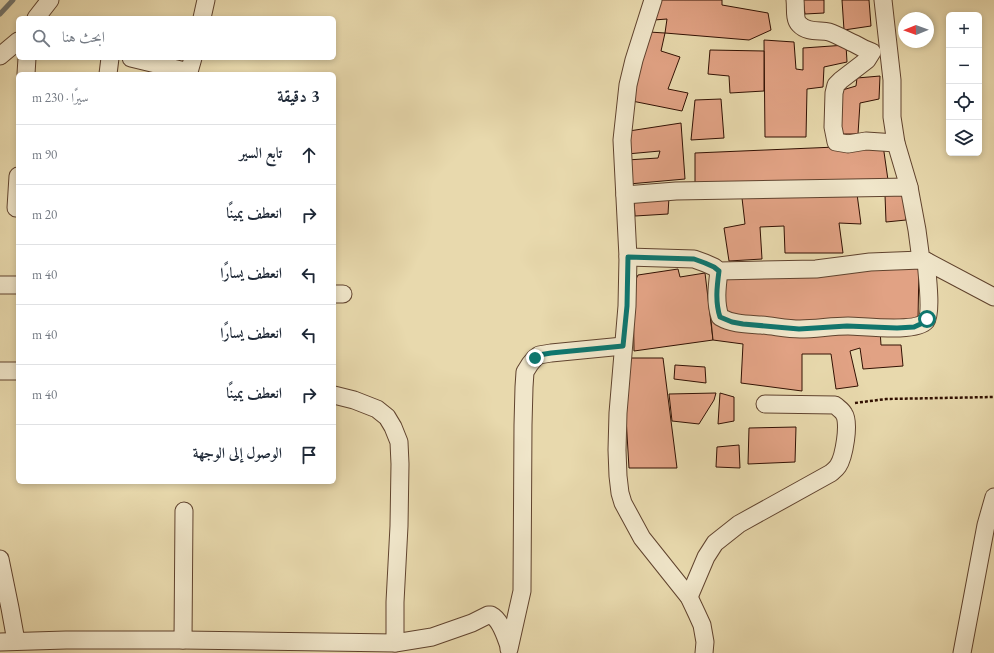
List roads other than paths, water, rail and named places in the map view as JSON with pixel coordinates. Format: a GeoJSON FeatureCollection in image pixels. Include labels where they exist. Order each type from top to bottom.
{"type":"FeatureCollection","features":[{"type":"Feature","properties":{"kind":"street"},"geometry":{"type":"LineString","coordinates":[[38,16],[50,0]]}},
{"type":"Feature","properties":{"kind":"street"},"geometry":{"type":"LineString","coordinates":[[202,16],[206,0]]}},
{"type":"Feature","properties":{"kind":"street"},"geometry":{"type":"LineString","coordinates":[[653,0],[634,60],[628,85],[622,140],[628,257],[627,306],[618,413],[618,476],[623,503],[642,538],[689,597],[702,625],[704,653]]}},
{"type":"Feature","properties":{"kind":"street"},"geometry":{"type":"LineString","coordinates":[[796,0],[796,18],[799,24],[803,27],[814,31],[828,32],[872,52],[890,50]]}},
{"type":"Feature","properties":{"kind":"street"},"geometry":{"type":"LineString","coordinates":[[719,271],[717,293],[718,310],[720,317],[732,322],[799,329],[847,326],[897,328],[914,327],[925,322],[929,315],[929,298],[909,187],[896,143],[892,117],[890,50],[883,0]]}},
{"type":"Feature","properties":{"kind":"street"},"geometry":{"type":"LineString","coordinates":[[0,56],[16,43]]}},
{"type":"Feature","properties":{"kind":"street"},"geometry":{"type":"LineString","coordinates":[[872,52],[867,60],[836,85],[834,93],[833,127],[836,142],[848,144],[866,141],[896,143]]}},
{"type":"Feature","properties":{"kind":"street"},"geometry":{"type":"LineString","coordinates":[[26,72],[27,60]]}},
{"type":"Feature","properties":{"kind":"street"},"geometry":{"type":"LineString","coordinates":[[108,72],[110,60]]}},
{"type":"Feature","properties":{"kind":"street"},"geometry":{"type":"LineString","coordinates":[[142,60],[192,69]]}},
{"type":"Feature","properties":{"kind":"street"},"geometry":{"type":"LineString","coordinates":[[11,208],[16,185]]}},
{"type":"Feature","properties":{"kind":"street"},"geometry":{"type":"LineString","coordinates":[[625,194],[676,191],[909,187]]}},
{"type":"Feature","properties":{"kind":"street"},"geometry":{"type":"LineString","coordinates":[[628,257],[694,259],[714,267],[719,271],[816,269],[870,262],[923,261],[994,297]]}},
{"type":"Feature","properties":{"kind":"street"},"geometry":{"type":"LineString","coordinates":[[0,285],[16,285]]}},
{"type":"Feature","properties":{"kind":"street"},"geometry":{"type":"LineString","coordinates":[[509,650],[522,591],[523,425],[525,372],[532,361],[539,355],[623,346]]}},
{"type":"Feature","properties":{"kind":"street"},"geometry":{"type":"LineString","coordinates":[[0,371],[16,371]]}},
{"type":"Feature","properties":{"kind":"street"},"geometry":{"type":"LineString","coordinates":[[336,396],[354,400],[377,409],[387,417],[393,427],[398,442],[400,464],[400,510],[395,602],[395,643]]}},
{"type":"Feature","properties":{"kind":"street"},"geometry":{"type":"LineString","coordinates":[[689,597],[706,557],[715,543],[739,524],[831,473],[838,466],[841,460],[847,434],[846,418],[844,413],[835,405],[765,404]]}},
{"type":"Feature","properties":{"kind":"street"},"geometry":{"type":"LineString","coordinates":[[962,653],[986,526],[994,497]]}},
{"type":"Feature","properties":{"kind":"street"},"geometry":{"type":"LineString","coordinates":[[183,640],[184,511]]}},
{"type":"Feature","properties":{"kind":"street"},"geometry":{"type":"LineString","coordinates":[[0,559],[10,608],[8,642],[67,646],[183,640],[395,643],[432,637],[491,615],[499,622],[509,650]]}},
{"type":"Feature","properties":{"kind":"waterway"},"geometry":{"type":"LineString","coordinates":[[0,14],[13,0]]}}]}
